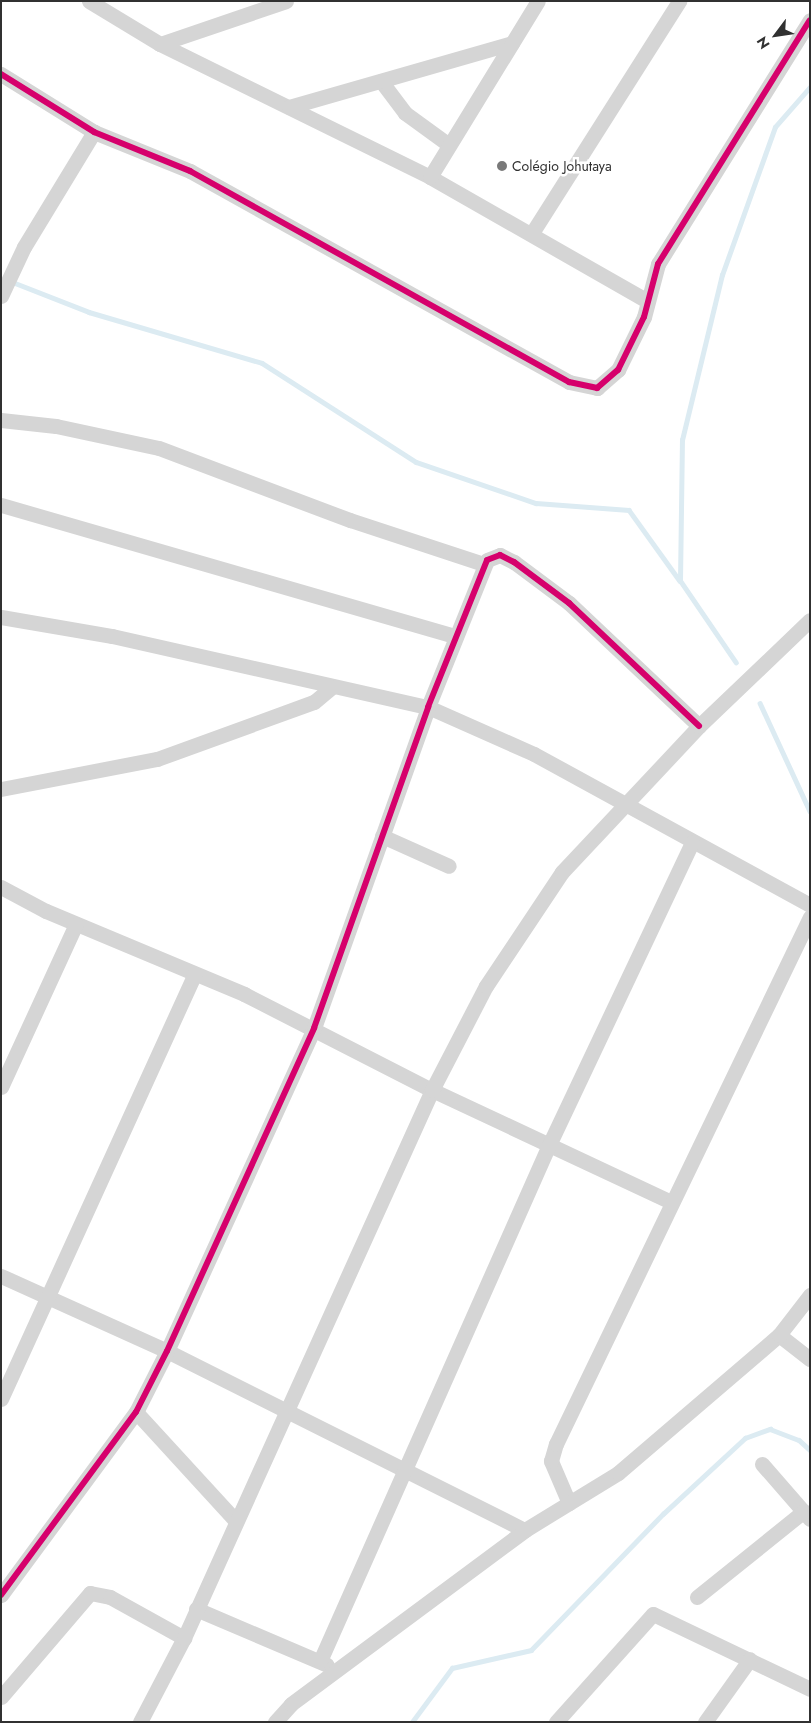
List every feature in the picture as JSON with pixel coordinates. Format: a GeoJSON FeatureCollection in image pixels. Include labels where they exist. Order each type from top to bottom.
{"type":"FeatureCollection","features":[{"type":"Feature","properties":{"kind":"street"},"geometry":{"type":"LineString","coordinates":[[89,1],[160,44],[430,176],[646,300]]}},
{"type":"Feature","properties":{"kind":"street"},"geometry":{"type":"LineString","coordinates":[[160,44],[286,1]]}},
{"type":"Feature","properties":{"kind":"street"},"geometry":{"type":"LineString","coordinates":[[430,176],[538,1]]}},
{"type":"Feature","properties":{"kind":"street"},"geometry":{"type":"LineString","coordinates":[[532,233],[678,1]]}},
{"type":"Feature","properties":{"kind":"street"},"geometry":{"type":"LineString","coordinates":[[1,74],[94,132],[190,171],[512,351],[588,388],[597,388],[618,370],[644,318],[646,300],[658,264],[810,20]]}},
{"type":"Feature","properties":{"kind":"street"},"geometry":{"type":"LineString","coordinates":[[289,108],[512,43]]}},
{"type":"Feature","properties":{"kind":"street"},"geometry":{"type":"LineString","coordinates":[[381,81],[405,113],[449,145]]}},
{"type":"Feature","properties":{"kind":"street"},"geometry":{"type":"LineString","coordinates":[[6,285],[94,132]]}},
{"type":"Feature","properties":{"kind":"street"},"geometry":{"type":"LineString","coordinates":[[1,420],[56,426],[159,448],[350,520],[484,564]]}},
{"type":"Feature","properties":{"kind":"street"},"geometry":{"type":"LineString","coordinates":[[1,506],[455,636]]}},
{"type":"Feature","properties":{"kind":"street"},"geometry":{"type":"LineString","coordinates":[[2,1594],[136,1412],[167,1351],[314,1028],[428,706],[484,564],[500,555],[534,576],[608,635],[699,726]]}},
{"type":"Feature","properties":{"kind":"street"},"geometry":{"type":"LineString","coordinates":[[1,617],[112,636],[332,687],[379,693],[428,706],[534,754],[810,905]]}},
{"type":"Feature","properties":{"kind":"street"},"geometry":{"type":"LineString","coordinates":[[140,1722],[184,1638],[284,1410],[432,1090],[486,986],[534,910],[623,804],[699,726],[810,620]]}},
{"type":"Feature","properties":{"kind":"street"},"geometry":{"type":"LineString","coordinates":[[1,789],[157,759],[314,702],[332,687]]}},
{"type":"Feature","properties":{"kind":"street"},"geometry":{"type":"LineString","coordinates":[[382,836],[449,866]]}},
{"type":"Feature","properties":{"kind":"street"},"geometry":{"type":"LineString","coordinates":[[320,1661],[549,1145],[692,842]]}},
{"type":"Feature","properties":{"kind":"street"},"geometry":{"type":"LineString","coordinates":[[1,887],[76,924],[195,974],[314,1028],[432,1090],[671,1202]]}},
{"type":"Feature","properties":{"kind":"street"},"geometry":{"type":"LineString","coordinates":[[569,1503],[551,1462],[556,1444],[810,917]]}},
{"type":"Feature","properties":{"kind":"street"},"geometry":{"type":"LineString","coordinates":[[1,1087],[76,924]]}},
{"type":"Feature","properties":{"kind":"street"},"geometry":{"type":"LineString","coordinates":[[1,1398],[49,1299],[195,974]]}},
{"type":"Feature","properties":{"kind":"street"},"geometry":{"type":"LineString","coordinates":[[1,1276],[167,1351],[524,1530]]}},
{"type":"Feature","properties":{"kind":"street"},"geometry":{"type":"LineString","coordinates":[[275,1722],[338,1670],[524,1530],[634,1461],[778,1335],[810,1295]]}},
{"type":"Feature","properties":{"kind":"street"},"geometry":{"type":"LineString","coordinates":[[778,1335],[810,1360]]}},
{"type":"Feature","properties":{"kind":"street"},"geometry":{"type":"LineString","coordinates":[[136,1412],[235,1520]]}},
{"type":"Feature","properties":{"kind":"street"},"geometry":{"type":"LineString","coordinates":[[697,1597],[807,1515],[762,1464]]}},
{"type":"Feature","properties":{"kind":"street"},"geometry":{"type":"LineString","coordinates":[[1,1697],[90,1593],[110,1597],[184,1638]]}},
{"type":"Feature","properties":{"kind":"street"},"geometry":{"type":"LineString","coordinates":[[196,1609],[338,1670]]}},
{"type":"Feature","properties":{"kind":"street"},"geometry":{"type":"LineString","coordinates":[[556,1722],[652,1614],[810,1689]]}},
{"type":"Feature","properties":{"kind":"street"},"geometry":{"type":"LineString","coordinates":[[705,1722],[750,1659]]}},
{"type":"Feature","properties":{"kind":"waterway"},"geometry":{"type":"LineString","coordinates":[[736,663],[680,581],[682,440],[722,275],[775,127],[810,87]]}},
{"type":"Feature","properties":{"kind":"waterway"},"geometry":{"type":"LineString","coordinates":[[10,281],[89,312],[262,363],[416,462],[536,503],[629,510],[680,581]]}},
{"type":"Feature","properties":{"kind":"waterway"},"geometry":{"type":"LineString","coordinates":[[760,703],[810,811]]}},
{"type":"Feature","properties":{"kind":"waterway"},"geometry":{"type":"LineString","coordinates":[[412,1722],[452,1668],[531,1650],[663,1514],[745,1438],[770,1429],[799,1440],[810,1450]]}},
{"type":"Feature","properties":{"kind":"cycle path"},"geometry":{"type":"LineString","coordinates":[[1,74],[94,132],[190,171],[569,382],[597,388],[618,370],[644,317],[658,264],[810,20]]}},
{"type":"Feature","properties":{"kind":"cycle path"},"geometry":{"type":"LineString","coordinates":[[1,1595],[136,1412],[167,1351],[314,1028],[428,707],[487,560],[500,555],[514,562],[569,603],[699,726]]}},
{"type":"Feature","properties":{"kind":"place","name":"Colégio Johutaya"},"geometry":{"type":"Point","coordinates":[502,166]}}]}
